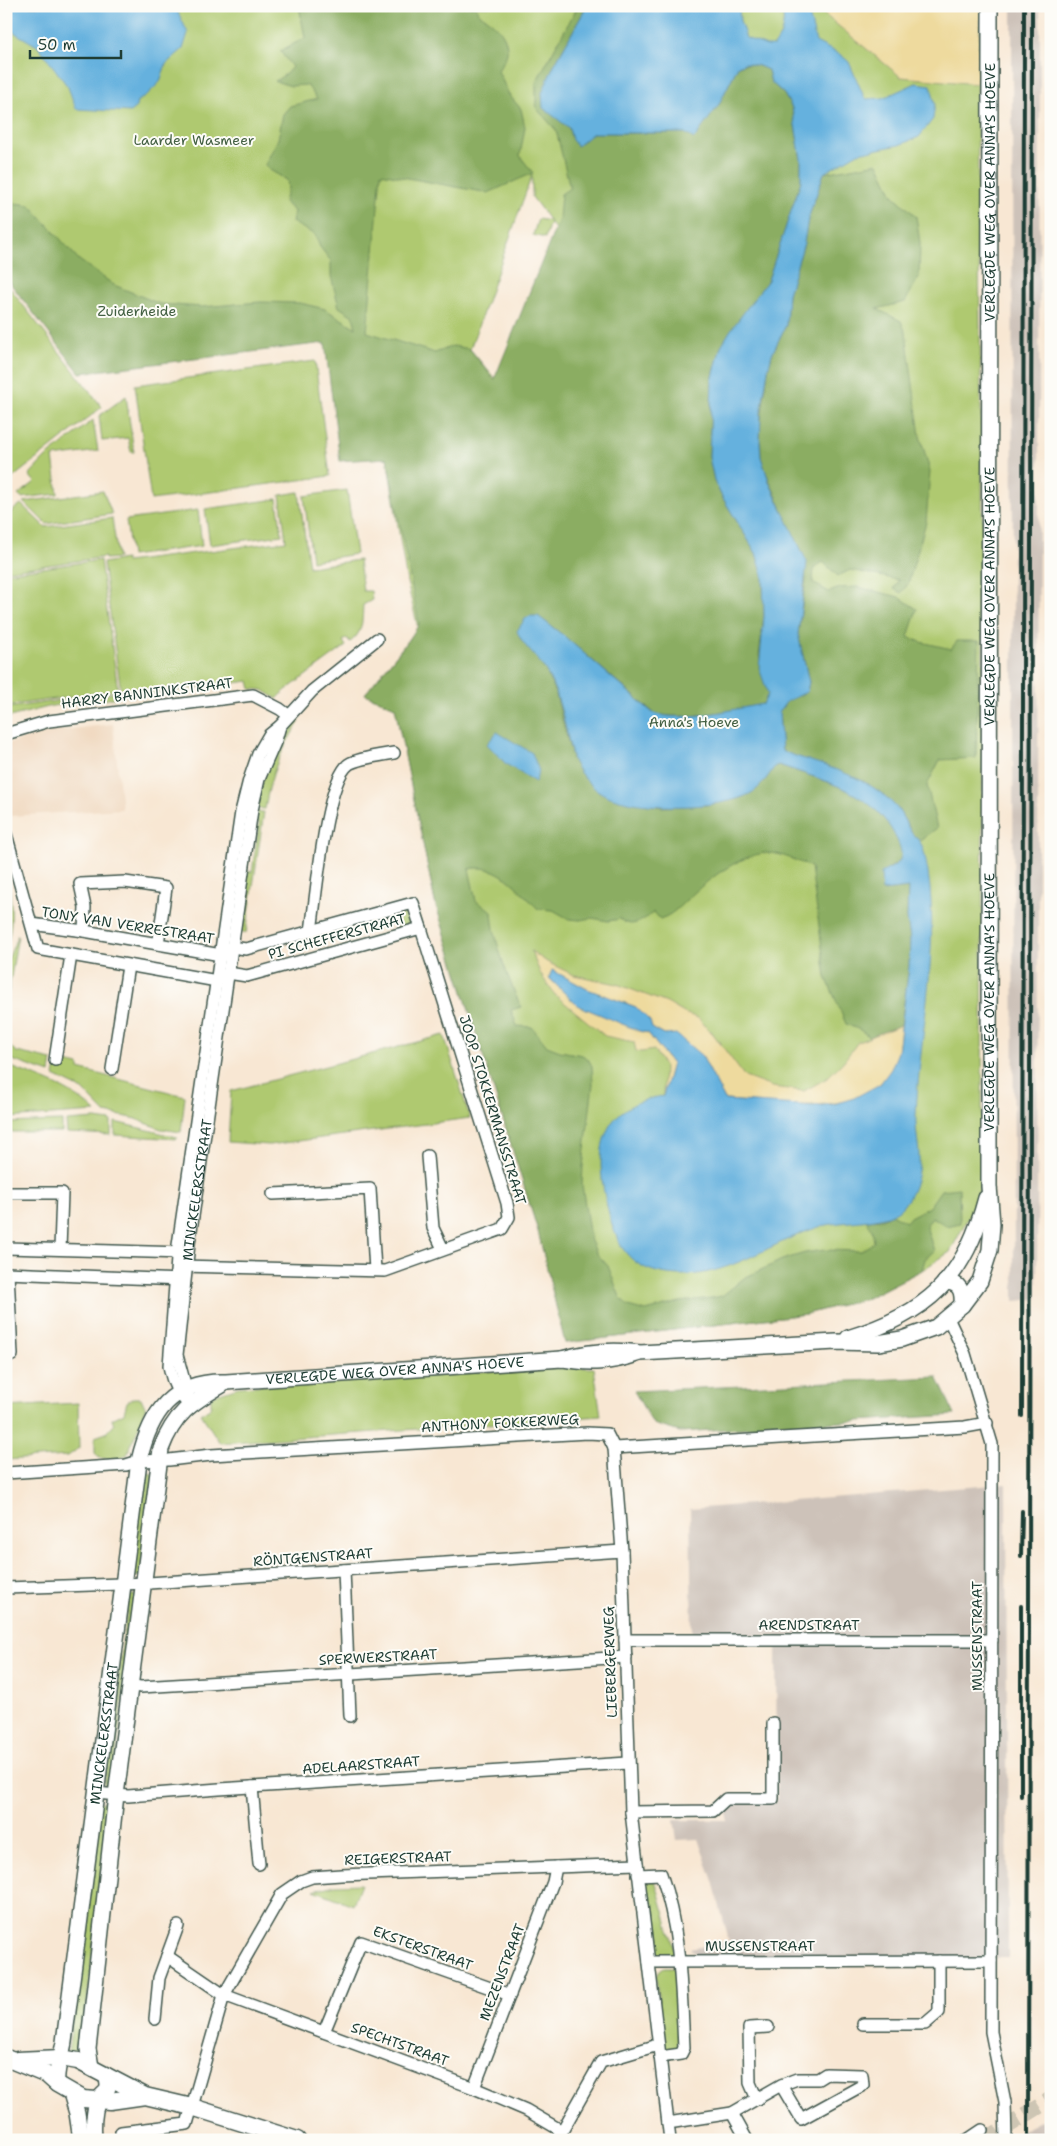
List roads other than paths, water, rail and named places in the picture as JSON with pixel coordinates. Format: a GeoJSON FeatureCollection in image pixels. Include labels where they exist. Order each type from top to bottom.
{"type":"FeatureCollection","features":[{"type":"Feature","properties":{"kind":"main road","name":"VERLEGDE WEG OVER ANNA'S HOEVE"},"geometry":{"type":"LineString","coordinates":[[183,1390],[211,1382],[562,1359],[584,1363],[599,1363],[618,1361],[640,1353],[836,1342],[878,1343],[902,1339],[927,1330],[948,1318],[962,1305],[980,1281],[990,1250],[992,1224],[989,1186],[990,6]]}},
{"type":"Feature","properties":{"kind":"main road","name":"VERLEGDE WEG OVER ANNA'S HOEVE"},"geometry":{"type":"LineString","coordinates":[[836,1342],[883,1327],[915,1310],[945,1282],[971,1244],[981,1220],[989,1186]]}},
{"type":"Feature","properties":{"kind":"main road"},"geometry":{"type":"LineString","coordinates":[[945,1282],[959,1285],[963,1293],[962,1305]]}},
{"type":"Feature","properties":{"kind":"main road"},"geometry":{"type":"LineString","coordinates":[[915,1310],[914,1320],[921,1329],[927,1330]]}},
{"type":"Feature","properties":{"kind":"main road","name":"VERLEGDE WEG OVER ANNA'S HOEVE"},"geometry":{"type":"LineString","coordinates":[[189,1405],[226,1382]]}},
{"type":"Feature","properties":{"kind":"main road","name":"MINCKELERSSTRAAT"},"geometry":{"type":"LineString","coordinates":[[57,2084],[56,2074],[61,2058],[139,1461],[144,1437],[153,1419],[183,1390]]}},
{"type":"Feature","properties":{"kind":"main road","name":"MINCKELERSSTRAAT"},"geometry":{"type":"LineString","coordinates":[[90,2067],[88,2049],[116,1795],[132,1686],[161,1448],[168,1431],[177,1417],[189,1405]]}},
{"type":"Feature","properties":{"kind":"main road"},"geometry":{"type":"LineString","coordinates":[[10,2059],[61,2058],[78,2061],[145,2096],[192,2107],[297,2140]]}},
{"type":"Feature","properties":{"kind":"main road"},"geometry":{"type":"LineString","coordinates":[[10,2059],[46,2076],[83,2099],[98,2101],[145,2096]]}},
{"type":"Feature","properties":{"kind":"main road"},"geometry":{"type":"LineString","coordinates":[[94,2140],[93,2127],[98,2101],[107,2092],[109,2084],[106,2075]]}},
{"type":"Feature","properties":{"kind":"main road"},"geometry":{"type":"LineString","coordinates":[[71,2093],[77,2113],[81,2140]]}},
{"type":"Feature","properties":{"kind":"street","name":"MINCKELERSSTRAAT"},"geometry":{"type":"LineString","coordinates":[[189,1405],[170,1366],[221,955],[242,812],[249,780],[258,754],[268,735],[280,726],[288,715],[312,691],[377,639]]}},
{"type":"Feature","properties":{"kind":"street","name":"HARRY BANNINKSTRAAT"},"geometry":{"type":"LineString","coordinates":[[6,734],[49,721],[253,695],[288,715]]}},
{"type":"Feature","properties":{"kind":"street","name":"MINCKELERSSTRAAT"},"geometry":{"type":"LineString","coordinates":[[183,1252],[228,974],[252,810],[259,779],[280,726]]}},
{"type":"Feature","properties":{"kind":"street"},"geometry":{"type":"LineString","coordinates":[[311,931],[330,801],[340,774],[351,763],[394,753]]}},
{"type":"Feature","properties":{"kind":"street","name":"TONY VAN VERRESTRAAT"},"geometry":{"type":"LineString","coordinates":[[6,834],[38,949],[218,981]]}},
{"type":"Feature","properties":{"kind":"street"},"geometry":{"type":"LineString","coordinates":[[84,931],[85,908],[80,884],[125,882],[166,888],[158,944]]}},
{"type":"Feature","properties":{"kind":"street","name":"PI SCHEFFERSTRAAT"},"geometry":{"type":"LineString","coordinates":[[228,974],[248,976],[421,928],[413,904],[246,949],[232,947]]}},
{"type":"Feature","properties":{"kind":"street","name":"TONY VAN VERRESTRAAT"},"geometry":{"type":"LineString","coordinates":[[31,924],[84,931],[221,955]]}},
{"type":"Feature","properties":{"kind":"street","name":"JOOP STOKKERMANSSTRAAT"},"geometry":{"type":"LineString","coordinates":[[182,1266],[384,1270],[502,1228],[508,1217],[502,1188],[421,928]]}},
{"type":"Feature","properties":{"kind":"street"},"geometry":{"type":"LineString","coordinates":[[221,955],[232,947]]}},
{"type":"Feature","properties":{"kind":"street"},"geometry":{"type":"LineString","coordinates":[[55,1060],[71,955]]}},
{"type":"Feature","properties":{"kind":"street"},"geometry":{"type":"LineString","coordinates":[[112,1069],[128,966]]}},
{"type":"Feature","properties":{"kind":"street"},"geometry":{"type":"LineString","coordinates":[[218,981],[228,974]]}},
{"type":"Feature","properties":{"kind":"street"},"geometry":{"type":"LineString","coordinates":[[427,1156],[433,1228],[443,1250]]}},
{"type":"Feature","properties":{"kind":"street"},"geometry":{"type":"LineString","coordinates":[[273,1194],[370,1189],[375,1270]]}},
{"type":"Feature","properties":{"kind":"street"},"geometry":{"type":"LineString","coordinates":[[6,1193],[62,1193],[60,1249]]}},
{"type":"Feature","properties":{"kind":"street"},"geometry":{"type":"LineString","coordinates":[[6,1248],[183,1252]]}},
{"type":"Feature","properties":{"kind":"street"},"geometry":{"type":"LineString","coordinates":[[6,1355],[12,1355],[7,1273],[181,1280]]}},
{"type":"Feature","properties":{"kind":"street","name":"MUSSENSTRAAT"},"geometry":{"type":"LineString","coordinates":[[948,1318],[966,1354],[992,1444],[991,2032],[1005,2102],[1006,2140]]}},
{"type":"Feature","properties":{"kind":"street"},"geometry":{"type":"LineString","coordinates":[[614,1448],[965,1427],[986,1423]]}},
{"type":"Feature","properties":{"kind":"street","name":"ANTHONY FOKKERWEG"},"geometry":{"type":"LineString","coordinates":[[6,1473],[126,1465],[139,1461],[259,1452],[587,1433],[607,1434],[614,1448]]}},
{"type":"Feature","properties":{"kind":"street","name":"LIEBERGERWEG"},"geometry":{"type":"LineString","coordinates":[[614,1448],[622,1551],[631,1812],[670,2140]]}},
{"type":"Feature","properties":{"kind":"street","name":"RÖNTGENSTRAAT"},"geometry":{"type":"LineString","coordinates":[[6,1588],[144,1583],[622,1551]]}},
{"type":"Feature","properties":{"kind":"street"},"geometry":{"type":"LineString","coordinates":[[344,1570],[350,1716]]}},
{"type":"Feature","properties":{"kind":"street","name":"ARENDSTRAAT"},"geometry":{"type":"LineString","coordinates":[[625,1640],[992,1640]]}},
{"type":"Feature","properties":{"kind":"street","name":"SPERWERSTRAAT"},"geometry":{"type":"LineString","coordinates":[[132,1686],[141,1687],[626,1658]]}},
{"type":"Feature","properties":{"kind":"street"},"geometry":{"type":"LineString","coordinates":[[631,1812],[713,1811],[726,1798],[773,1799],[773,1723]]}},
{"type":"Feature","properties":{"kind":"street","name":"ADELAARSTRAAT"},"geometry":{"type":"LineString","coordinates":[[96,1793],[128,1796],[252,1786],[628,1763]]}},
{"type":"Feature","properties":{"kind":"street"},"geometry":{"type":"LineString","coordinates":[[252,1786],[259,1864]]}},
{"type":"Feature","properties":{"kind":"street","name":"REIGERSTRAAT"},"geometry":{"type":"LineString","coordinates":[[121,2132],[187,2124],[224,1995],[282,1894],[301,1881],[312,1877],[341,1875],[556,1867],[638,1870]]}},
{"type":"Feature","properties":{"kind":"street","name":"MEZENSTRAAT"},"geometry":{"type":"LineString","coordinates":[[474,2088],[553,1882],[556,1867]]}},
{"type":"Feature","properties":{"kind":"street"},"geometry":{"type":"LineString","coordinates":[[638,1870],[661,1874],[667,1894],[680,1962],[684,2048],[681,2054],[660,2057]]}},
{"type":"Feature","properties":{"kind":"street"},"geometry":{"type":"LineString","coordinates":[[155,2019],[159,1978],[178,1926]]}},
{"type":"Feature","properties":{"kind":"street","name":"EKSTERSTRAAT"},"geometry":{"type":"LineString","coordinates":[[324,2032],[361,1942],[510,1995]]}},
{"type":"Feature","properties":{"kind":"street"},"geometry":{"type":"LineString","coordinates":[[167,1956],[224,1995]]}},
{"type":"Feature","properties":{"kind":"street"},"geometry":{"type":"LineString","coordinates":[[863,2024],[925,2024],[939,2012],[939,1961]]}},
{"type":"Feature","properties":{"kind":"street","name":"MUSSENSTRAAT"},"geometry":{"type":"LineString","coordinates":[[649,1962],[992,1961]]}},
{"type":"Feature","properties":{"kind":"street","name":"SPECHTSTRAAT"},"geometry":{"type":"LineString","coordinates":[[224,1995],[474,2088],[526,2110],[560,2135]]}},
{"type":"Feature","properties":{"kind":"street"},"geometry":{"type":"LineString","coordinates":[[757,2099],[750,2083],[749,2028],[768,2027]]}},
{"type":"Feature","properties":{"kind":"street"},"geometry":{"type":"LineString","coordinates":[[560,2135],[601,2062],[658,2045]]}},
{"type":"Feature","properties":{"kind":"street"},"geometry":{"type":"LineString","coordinates":[[668,2123],[732,2113],[781,2085],[797,2079],[818,2079],[826,2074],[862,2075],[863,2085],[800,2119],[781,2085]]}},
{"type":"Feature","properties":{"kind":"street"},"geometry":{"type":"LineString","coordinates":[[732,2113],[747,2140]]}},
{"type":"Feature","properties":{"kind":"street"},"geometry":{"type":"LineString","coordinates":[[967,2140],[982,2130]]}},
{"type":"Feature","properties":{"kind":"water","name":"Laarder Wasmeer"},"geometry":{"type":"Polygon","coordinates":[[[6,6],[175,6],[188,33],[183,49],[166,64],[160,82],[145,97],[137,101],[136,107],[130,112],[76,109],[68,87],[39,47],[10,30],[6,23],[6,6]]]}},
{"type":"Feature","properties":{"kind":"water"},"geometry":{"type":"Polygon","coordinates":[[[587,6],[739,6],[740,21],[746,38],[767,46],[774,46],[780,37],[783,27],[781,6],[807,6],[816,42],[841,55],[849,62],[865,99],[883,98],[916,83],[931,85],[935,104],[933,119],[919,137],[899,145],[858,153],[824,173],[808,219],[804,243],[788,294],[786,325],[772,354],[768,370],[761,412],[760,442],[761,457],[770,484],[807,562],[798,634],[809,682],[807,692],[787,701],[779,712],[782,751],[843,772],[885,796],[897,808],[913,835],[920,842],[925,857],[931,902],[932,932],[916,1116],[919,1157],[917,1174],[910,1196],[896,1212],[876,1219],[819,1227],[799,1234],[740,1262],[700,1274],[679,1275],[657,1272],[645,1268],[628,1256],[613,1229],[603,1186],[602,1150],[606,1134],[613,1121],[625,1110],[641,1101],[663,1096],[672,1064],[648,1033],[577,1005],[549,978],[552,970],[587,989],[636,1007],[650,1021],[652,1028],[664,1035],[676,1034],[702,1056],[725,1100],[813,1106],[834,1104],[854,1098],[880,1084],[891,1069],[898,1052],[909,967],[908,888],[882,891],[881,873],[899,861],[901,853],[888,823],[876,810],[847,790],[779,765],[775,766],[762,784],[753,792],[720,803],[698,806],[651,805],[611,797],[597,790],[584,777],[573,761],[556,692],[543,666],[523,642],[517,631],[525,619],[530,616],[538,616],[653,713],[679,717],[708,714],[763,704],[768,694],[759,668],[764,616],[763,575],[756,553],[714,480],[709,457],[712,381],[721,346],[768,280],[801,181],[801,159],[792,108],[784,94],[771,82],[768,70],[745,63],[738,66],[718,106],[694,139],[685,133],[593,133],[577,146],[572,140],[569,128],[543,108],[542,93],[553,67],[587,6]]]}},
{"type":"Feature","properties":{"kind":"water"},"geometry":{"type":"Polygon","coordinates":[[[497,732],[532,753],[539,771],[535,782],[506,764],[487,744],[497,732]]]}},
{"type":"Feature","properties":{"kind":"tunnel"},"geometry":{"type":"LineString","coordinates":[[985,2140],[1051,2099]]}},
{"type":"Feature","properties":{"kind":"railway"},"geometry":{"type":"LineString","coordinates":[[1022,1416],[1024,6]]}},
{"type":"Feature","properties":{"kind":"railway"},"geometry":{"type":"LineString","coordinates":[[1028,2140],[1032,6]]}},
{"type":"Feature","properties":{"kind":"railway"},"geometry":{"type":"LineString","coordinates":[[1021,1556],[1022,1511]]}},
{"type":"Feature","properties":{"kind":"railway"},"geometry":{"type":"LineString","coordinates":[[1021,1606],[1021,1796]]}},
{"type":"Feature","properties":{"kind":"park label","name":"Zuiderheide"},"geometry":{"type":"Point","coordinates":[137,311]}},
{"type":"Feature","properties":{"kind":"park label","name":"Anna's Hoeve"},"geometry":{"type":"Point","coordinates":[694,722]}}]}
